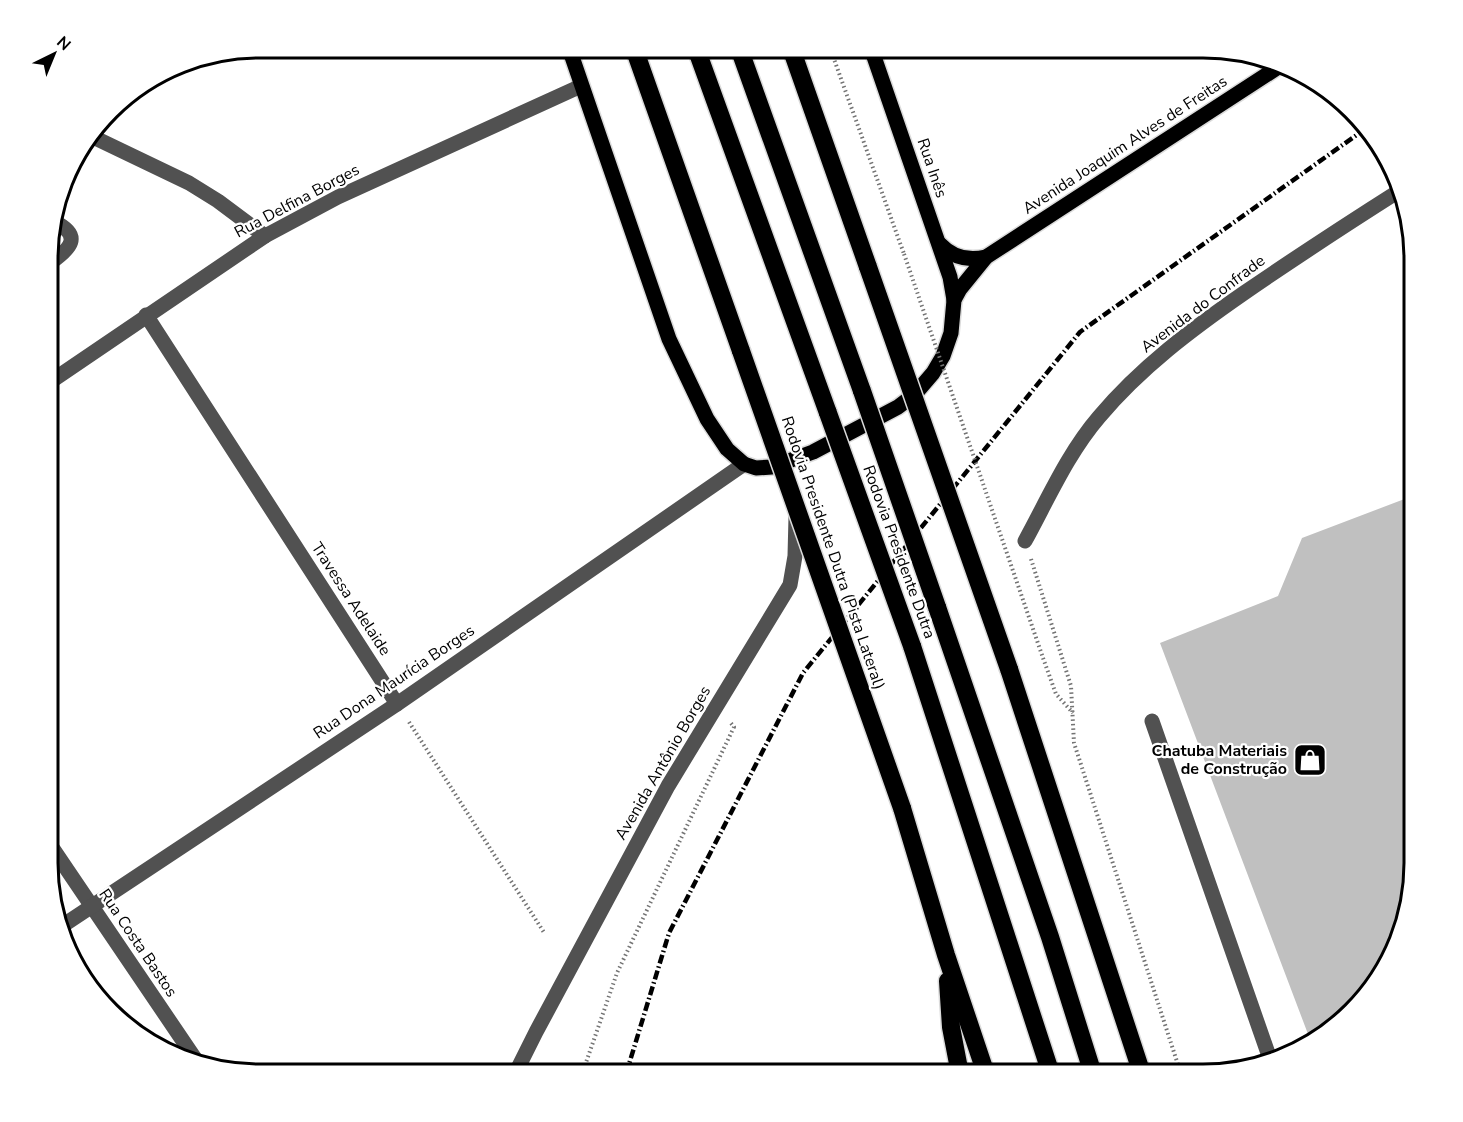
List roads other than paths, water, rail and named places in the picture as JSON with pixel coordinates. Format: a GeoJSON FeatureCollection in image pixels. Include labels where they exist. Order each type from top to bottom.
{"type":"FeatureCollection","features":[{"type":"Feature","properties":{"kind":"highway","name":"Rodovia Presidente Dutra (Pista Lateral)"},"geometry":{"type":"LineString","coordinates":[[638,59],[902,808],[946,955],[983,1064]]}},
{"type":"Feature","properties":{"kind":"highway","name":"Rodovia Presidente Dutra"},"geometry":{"type":"LineString","coordinates":[[700,59],[912,646],[1048,1064]]}},
{"type":"Feature","properties":{"kind":"highway","name":"Rodovia Presidente Dutra"},"geometry":{"type":"LineString","coordinates":[[743,59],[937,607],[1050,937],[1091,1064]]}},
{"type":"Feature","properties":{"kind":"highway"},"geometry":{"type":"LineString","coordinates":[[795,59],[1009,669],[1139,1064]]}},
{"type":"Feature","properties":{"kind":"highway"},"geometry":{"type":"LineString","coordinates":[[946,955],[951,1027],[958,1064]]}},
{"type":"Feature","properties":{"kind":"main road"},"geometry":{"type":"LineString","coordinates":[[572,59],[669,339],[707,419],[727,449],[744,464]]}},
{"type":"Feature","properties":{"kind":"main road","name":"Rua Inês"},"geometry":{"type":"LineString","coordinates":[[875,59],[951,277],[954,300]]}},
{"type":"Feature","properties":{"kind":"main road","name":"Avenida Joaquim Alves de Freitas"},"geometry":{"type":"LineString","coordinates":[[744,464],[764,468],[794,460],[898,406],[915,394],[938,367],[948,345],[954,300],[964,283],[986,257],[1272,71]]}},
{"type":"Feature","properties":{"kind":"main road"},"geometry":{"type":"LineString","coordinates":[[939,244],[960,257],[986,257]]}},
{"type":"Feature","properties":{"kind":"street","name":"Rua Delfina Borges"},"geometry":{"type":"LineString","coordinates":[[58,376],[265,236],[338,196],[581,86]]}},
{"type":"Feature","properties":{"kind":"street"},"geometry":{"type":"LineString","coordinates":[[98,140],[189,183],[218,201],[265,236]]}},
{"type":"Feature","properties":{"kind":"street","name":"Avenida do Confrade"},"geometry":{"type":"LineString","coordinates":[[1025,541],[1077,446],[1098,417],[1143,372],[1214,314],[1393,194]]}},
{"type":"Feature","properties":{"kind":"street"},"geometry":{"type":"LineString","coordinates":[[58,257],[67,251],[72,243],[71,236],[61,226]]}},
{"type":"Feature","properties":{"kind":"street","name":"Travessa Adelaide"},"geometry":{"type":"LineString","coordinates":[[146,315],[397,704]]}},
{"type":"Feature","properties":{"kind":"street","name":"Avenida Antônio Borges"},"geometry":{"type":"LineString","coordinates":[[521,1063],[668,786],[790,585],[794,571],[796,539],[794,460]]}},
{"type":"Feature","properties":{"kind":"street","name":"Rua Dona Maurícia Borges"},"geometry":{"type":"LineString","coordinates":[[67,922],[397,704],[744,464]]}},
{"type":"Feature","properties":{"kind":"street"},"geometry":{"type":"LineString","coordinates":[[1152,722],[1268,1053]]}},
{"type":"Feature","properties":{"kind":"street","name":"Rua Costa Bastos"},"geometry":{"type":"LineString","coordinates":[[59,858],[190,1051]]}},
{"type":"Feature","properties":{"kind":"railway"},"geometry":{"type":"LineString","coordinates":[[629,1063],[669,933],[803,673],[1080,332],[1360,133]]}},
{"type":"Feature","properties":{"kind":"place","name":"Chatuba Materiais de Construção"},"geometry":{"type":"Point","coordinates":[1310,760]}}]}
